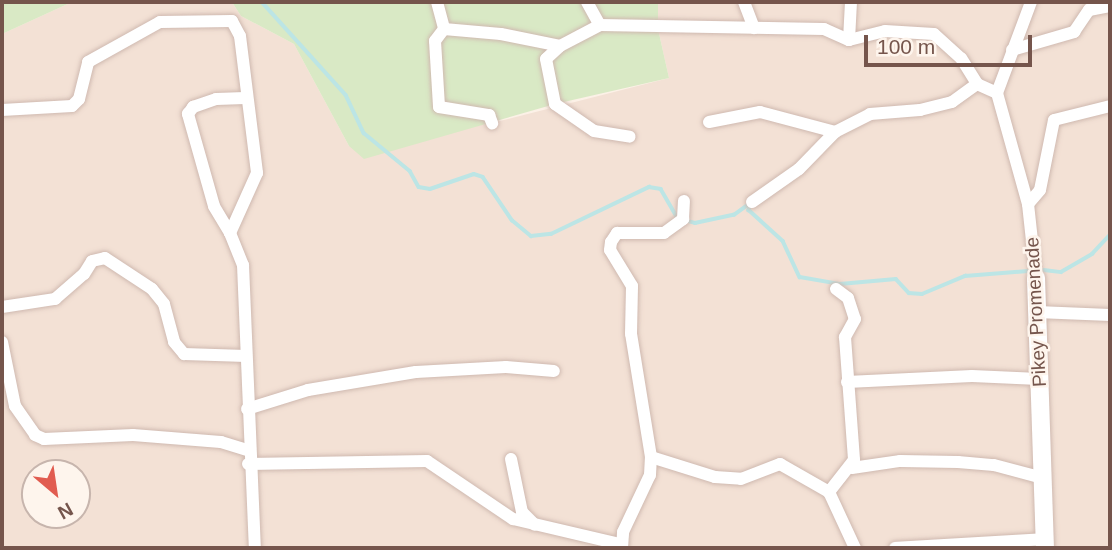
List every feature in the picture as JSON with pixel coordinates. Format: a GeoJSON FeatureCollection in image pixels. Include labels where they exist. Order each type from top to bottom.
{"type":"FeatureCollection","features":[{"type":"Feature","properties":{"kind":"street"},"geometry":{"type":"LineString","coordinates":[[438,2],[444,29],[435,41],[439,107],[489,115],[492,123]]}},
{"type":"Feature","properties":{"kind":"street"},"geometry":{"type":"LineString","coordinates":[[587,2],[600,25]]}},
{"type":"Feature","properties":{"kind":"street"},"geometry":{"type":"LineString","coordinates":[[744,2],[754,28]]}},
{"type":"Feature","properties":{"kind":"street"},"geometry":{"type":"LineString","coordinates":[[849,40],[851,2]]}},
{"type":"Feature","properties":{"kind":"street"},"geometry":{"type":"LineString","coordinates":[[630,136],[594,131],[555,104],[547,59],[560,46],[600,25],[824,29],[849,40],[885,31],[933,34],[961,58],[976,84],[997,93],[1031,2]]}},
{"type":"Feature","properties":{"kind":"street"},"geometry":{"type":"LineString","coordinates":[[1013,50],[1074,32],[1089,10],[1110,6]]}},
{"type":"Feature","properties":{"kind":"street"},"geometry":{"type":"LineString","coordinates":[[2,110],[72,106],[79,99],[88,62],[160,22],[232,21],[240,36],[245,98],[257,173],[230,233]]}},
{"type":"Feature","properties":{"kind":"street"},"geometry":{"type":"LineString","coordinates":[[444,29],[501,34],[560,46]]}},
{"type":"Feature","properties":{"kind":"street"},"geometry":{"type":"LineString","coordinates":[[752,202],[799,169],[835,132],[870,114],[920,110],[952,102],[976,84]]}},
{"type":"Feature","properties":{"kind":"street","name":"Pikey Promenade"},"geometry":{"type":"LineString","coordinates":[[997,93],[1028,204],[1036,278],[1045,544]]}},
{"type":"Feature","properties":{"kind":"street"},"geometry":{"type":"LineString","coordinates":[[245,98],[216,99],[192,107],[188,114],[214,206],[230,233],[243,265],[248,457],[255,548]]}},
{"type":"Feature","properties":{"kind":"street"},"geometry":{"type":"LineString","coordinates":[[1028,204],[1040,190],[1054,120],[1110,106]]}},
{"type":"Feature","properties":{"kind":"street"},"geometry":{"type":"LineString","coordinates":[[709,122],[760,111],[835,132]]}},
{"type":"Feature","properties":{"kind":"street"},"geometry":{"type":"LineString","coordinates":[[2,342],[15,405],[35,435],[44,439],[133,435],[221,442],[248,457],[427,461],[513,519],[621,546],[650,475],[651,457],[631,334],[632,286],[610,250],[611,242],[617,233],[664,233],[683,219],[684,201]]}},
{"type":"Feature","properties":{"kind":"street"},"geometry":{"type":"LineString","coordinates":[[2,307],[55,299],[84,274],[92,261],[105,258],[152,289],[164,304],[174,342],[184,354],[246,356]]}},
{"type":"Feature","properties":{"kind":"street"},"geometry":{"type":"LineString","coordinates":[[836,289],[848,298],[855,319],[845,337],[852,468]]}},
{"type":"Feature","properties":{"kind":"street"},"geometry":{"type":"LineString","coordinates":[[1037,312],[1110,315]]}},
{"type":"Feature","properties":{"kind":"street"},"geometry":{"type":"LineString","coordinates":[[247,409],[308,390],[416,372],[506,367],[554,371]]}},
{"type":"Feature","properties":{"kind":"street"},"geometry":{"type":"LineString","coordinates":[[847,382],[972,376],[1038,379]]}},
{"type":"Feature","properties":{"kind":"street"},"geometry":{"type":"LineString","coordinates":[[651,457],[715,477],[741,479],[780,464],[830,492],[855,548]]}},
{"type":"Feature","properties":{"kind":"street"},"geometry":{"type":"LineString","coordinates":[[511,459],[522,512],[535,526]]}},
{"type":"Feature","properties":{"kind":"street"},"geometry":{"type":"LineString","coordinates":[[830,492],[852,468],[900,461],[994,465],[1042,478]]}},
{"type":"Feature","properties":{"kind":"street"},"geometry":{"type":"LineString","coordinates":[[895,548],[1045,544]]}},
{"type":"Feature","properties":{"kind":"shaded area"},"geometry":{"type":"Polygon","coordinates":[[[72,2],[232,2],[241,16],[294,44],[349,146],[492,123],[669,78],[658,29],[658,2],[1110,2],[1110,548],[2,548],[2,34],[72,2]]]}},
{"type":"Feature","properties":{"kind":"green space"},"geometry":{"type":"Polygon","coordinates":[[[2,2],[72,2],[2,34],[2,2]]]}},
{"type":"Feature","properties":{"kind":"green space"},"geometry":{"type":"Polygon","coordinates":[[[232,2],[658,2],[658,29],[669,78],[555,104],[364,159],[349,146],[294,44],[241,16],[232,2]]]}},
{"type":"Feature","properties":{"kind":"waterway"},"geometry":{"type":"LineString","coordinates":[[262,2],[346,95],[364,133],[410,171],[419,187],[430,189],[474,174],[483,177],[512,220],[531,236],[551,234],[649,187],[661,189],[678,218],[695,223],[734,215],[752,202],[749,210],[783,241],[800,277],[840,284],[896,279],[909,293],[922,294],[965,276],[1028,271]]}},
{"type":"Feature","properties":{"kind":"waterway"},"geometry":{"type":"LineString","coordinates":[[1044,270],[1061,272],[1092,254],[1110,235]]}}]}
